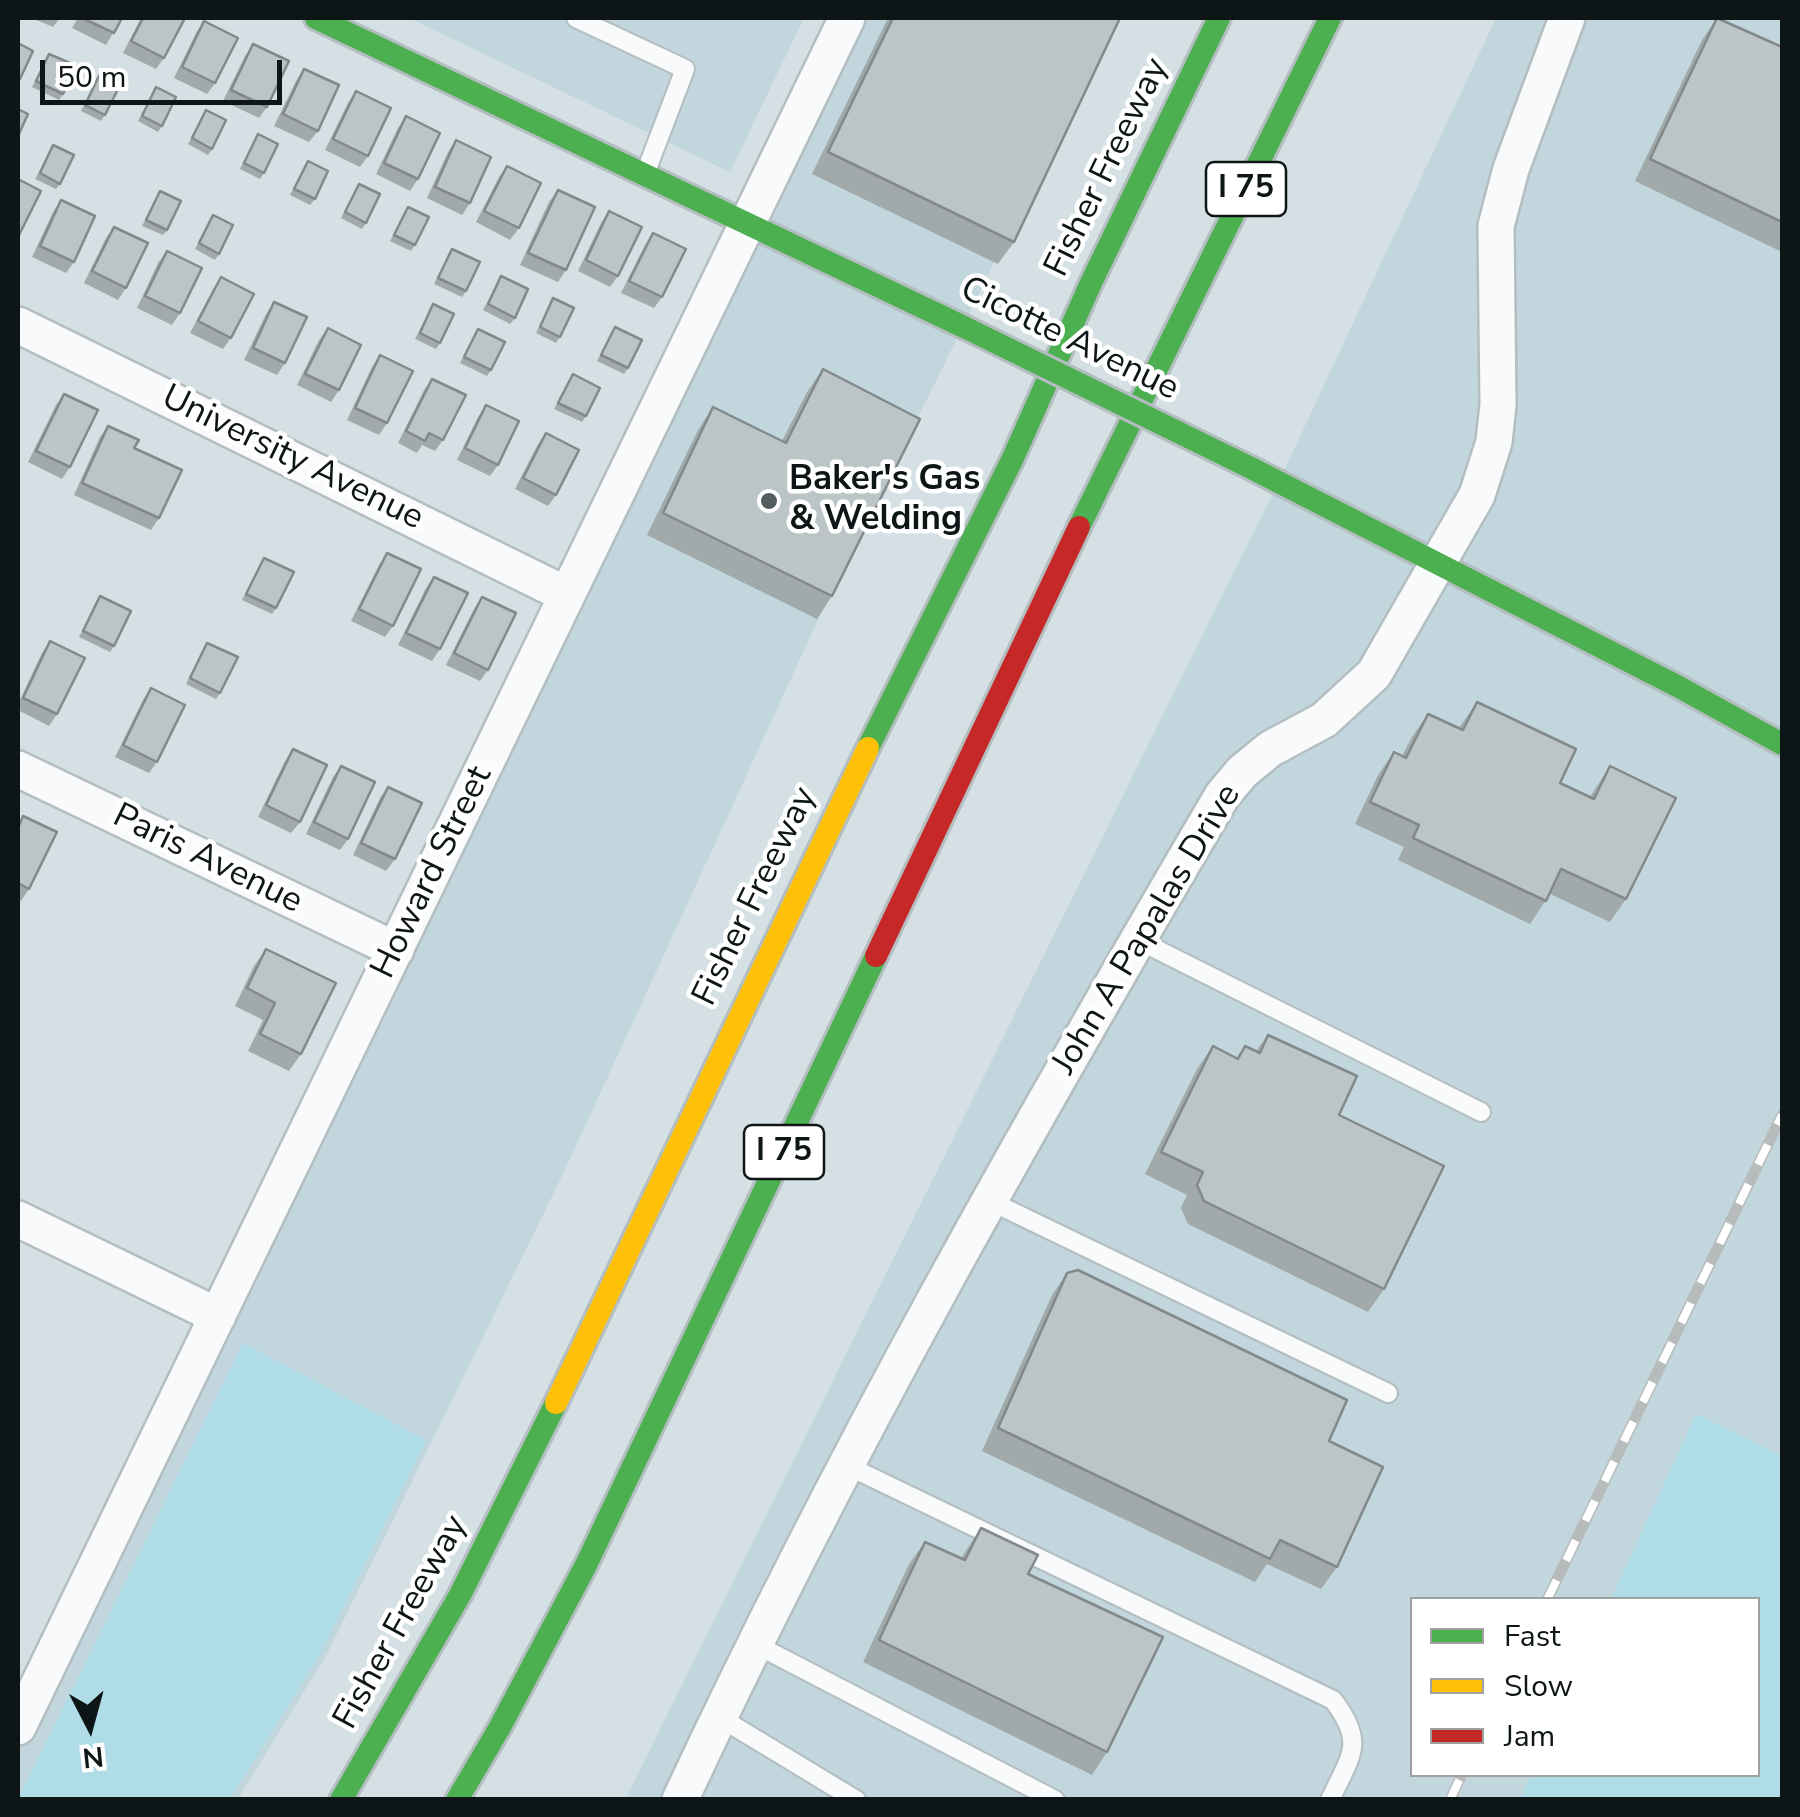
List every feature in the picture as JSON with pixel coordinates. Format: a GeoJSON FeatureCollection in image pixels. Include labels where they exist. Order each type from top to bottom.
{"type":"FeatureCollection","features":[{"type":"Feature","properties":{"kind":"main road","name":"Cicotte Avenue"},"geometry":{"type":"LineString","coordinates":[[316,18],[349,25],[746,226],[804,248],[1251,468],[1439,562],[1782,744]]}},
{"type":"Feature","properties":{"kind":"main road","name":"Fisher Freeway"},"geometry":{"type":"LineString","coordinates":[[342,1800],[460,1595],[523,1474],[810,864],[1012,458],[1090,285],[1219,18]]}},
{"type":"Feature","properties":{"kind":"main road","name":"I 75"},"geometry":{"type":"LineString","coordinates":[[458,1800],[586,1564],[1085,515],[1330,18]]}},
{"type":"Feature","properties":{"kind":"street","name":"Howard Street"},"geometry":{"type":"LineString","coordinates":[[18,1728],[29,1675],[218,1316],[847,18]]}},
{"type":"Feature","properties":{"kind":"street","name":"John A Papalas Drive"},"geometry":{"type":"LineString","coordinates":[[680,1800],[753,1643],[846,1465],[990,1202],[1222,796],[1242,772],[1270,749],[1324,720],[1374,674],[1477,494],[1494,442],[1498,405],[1496,226],[1510,169],[1566,18]]}},
{"type":"Feature","properties":{"kind":"street","name":"University Avenue"},"geometry":{"type":"LineString","coordinates":[[18,325],[566,594]]}},
{"type":"Feature","properties":{"kind":"street","name":"Paris Avenue"},"geometry":{"type":"LineString","coordinates":[[18,769],[396,950]]}},
{"type":"Feature","properties":{"kind":"street"},"geometry":{"type":"LineString","coordinates":[[18,1220],[218,1316]]}},
{"type":"Feature","properties":{"kind":"lane"},"geometry":{"type":"LineString","coordinates":[[576,18],[685,69],[644,174]]}},
{"type":"Feature","properties":{"kind":"lane"},"geometry":{"type":"LineString","coordinates":[[1138,940],[1480,1112]]}},
{"type":"Feature","properties":{"kind":"lane"},"geometry":{"type":"LineString","coordinates":[[990,1202],[1388,1393]]}},
{"type":"Feature","properties":{"kind":"lane"},"geometry":{"type":"LineString","coordinates":[[846,1465],[1333,1700],[1350,1723],[1354,1750],[1330,1800]]}},
{"type":"Feature","properties":{"kind":"lane"},"geometry":{"type":"LineString","coordinates":[[753,1643],[1055,1800]]}},
{"type":"Feature","properties":{"kind":"lane"},"geometry":{"type":"LineString","coordinates":[[719,1717],[831,1794],[856,1800]]}},
{"type":"Feature","properties":{"kind":"shaded area"},"geometry":{"type":"Polygon","coordinates":[[[409,18],[804,18],[730,172],[409,18]]]}},
{"type":"Feature","properties":{"kind":"shaded area"},"geometry":{"type":"Polygon","coordinates":[[[847,18],[1115,18],[817,622],[564,1172],[399,1508],[327,1654],[238,1799],[18,1799],[18,1727],[847,18]]]}},
{"type":"Feature","properties":{"kind":"shaded area"},"geometry":{"type":"Polygon","coordinates":[[[1496,18],[1782,18],[1782,1456],[1696,1415],[1612,1597],[1410,1597],[1410,1777],[1530,1777],[1520,1799],[625,1800],[1279,481],[1496,18]]]}},
{"type":"Feature","properties":{"kind":"shaded area"},"geometry":{"type":"Polygon","coordinates":[[[243,1343],[426,1440],[322,1651],[230,1799],[18,1799],[243,1343]]]}},
{"type":"Feature","properties":{"kind":"shaded area"},"geometry":{"type":"Polygon","coordinates":[[[1696,1414],[1782,1456],[1782,1799],[1520,1799],[1530,1777],[1760,1777],[1760,1597],[1612,1597],[1696,1414]]]}},
{"type":"Feature","properties":{"kind":"building"},"geometry":{"type":"Polygon","coordinates":[[[82,18],[122,18],[114,33],[82,18]]]}},
{"type":"Feature","properties":{"kind":"building"},"geometry":{"type":"Polygon","coordinates":[[[143,18],[185,18],[164,58],[131,41],[143,18]]]}},
{"type":"Feature","properties":{"kind":"building"},"geometry":{"type":"Polygon","coordinates":[[[893,18],[1120,18],[1014,242],[828,152],[893,18]]]}},
{"type":"Feature","properties":{"kind":"building"},"geometry":{"type":"Polygon","coordinates":[[[1717,18],[1782,47],[1782,222],[1650,159],[1717,18]]]}},
{"type":"Feature","properties":{"kind":"building"},"geometry":{"type":"Polygon","coordinates":[[[204,21],[238,38],[215,83],[182,67],[204,21]]]}},
{"type":"Feature","properties":{"kind":"building"},"geometry":{"type":"Polygon","coordinates":[[[18,43],[33,51],[20,79],[18,78],[18,43]]]}},
{"type":"Feature","properties":{"kind":"building"},"geometry":{"type":"Polygon","coordinates":[[[253,44],[289,61],[267,107],[231,90],[253,44]]]}},
{"type":"Feature","properties":{"kind":"building"},"geometry":{"type":"Polygon","coordinates":[[[49,54],[77,66],[63,94],[36,81],[49,54]]]}},
{"type":"Feature","properties":{"kind":"building"},"geometry":{"type":"Polygon","coordinates":[[[304,69],[339,85],[318,131],[283,114],[304,69]]]}},
{"type":"Feature","properties":{"kind":"building"},"geometry":{"type":"Polygon","coordinates":[[[99,76],[119,87],[105,115],[85,105],[99,76]]]}},
{"type":"Feature","properties":{"kind":"building"},"geometry":{"type":"Polygon","coordinates":[[[156,87],[176,97],[162,126],[142,116],[156,87]]]}},
{"type":"Feature","properties":{"kind":"building"},"geometry":{"type":"Polygon","coordinates":[[[356,91],[391,108],[368,156],[333,139],[356,91]]]}},
{"type":"Feature","properties":{"kind":"building"},"geometry":{"type":"Polygon","coordinates":[[[18,109],[28,114],[18,136],[18,109]]]}},
{"type":"Feature","properties":{"kind":"building"},"geometry":{"type":"Polygon","coordinates":[[[206,110],[226,120],[212,149],[192,138],[206,110]]]}},
{"type":"Feature","properties":{"kind":"building"},"geometry":{"type":"Polygon","coordinates":[[[406,116],[440,133],[418,179],[384,163],[406,116]]]}},
{"type":"Feature","properties":{"kind":"building"},"geometry":{"type":"Polygon","coordinates":[[[258,134],[278,144],[264,173],[244,163],[258,134]]]}},
{"type":"Feature","properties":{"kind":"building"},"geometry":{"type":"Polygon","coordinates":[[[456,140],[491,157],[470,203],[435,187],[456,140]]]}},
{"type":"Feature","properties":{"kind":"building"},"geometry":{"type":"Polygon","coordinates":[[[53,145],[74,155],[60,184],[40,173],[53,145]]]}},
{"type":"Feature","properties":{"kind":"building"},"geometry":{"type":"Polygon","coordinates":[[[308,161],[328,171],[315,199],[294,189],[308,161]]]}},
{"type":"Feature","properties":{"kind":"building"},"geometry":{"type":"Polygon","coordinates":[[[507,166],[541,183],[519,228],[484,211],[507,166]]]}},
{"type":"Feature","properties":{"kind":"building"},"geometry":{"type":"Polygon","coordinates":[[[18,179],[41,191],[18,237],[18,179]]]}},
{"type":"Feature","properties":{"kind":"building"},"geometry":{"type":"Polygon","coordinates":[[[359,184],[380,194],[366,223],[345,212],[359,184]]]}},
{"type":"Feature","properties":{"kind":"building"},"geometry":{"type":"Polygon","coordinates":[[[558,190],[595,207],[566,270],[528,253],[558,190]]]}},
{"type":"Feature","properties":{"kind":"building"},"geometry":{"type":"Polygon","coordinates":[[[160,191],[181,201],[167,230],[146,220],[160,191]]]}},
{"type":"Feature","properties":{"kind":"building"},"geometry":{"type":"Polygon","coordinates":[[[61,200],[95,216],[74,262],[40,246],[61,200]]]}},
{"type":"Feature","properties":{"kind":"building"},"geometry":{"type":"Polygon","coordinates":[[[408,207],[429,217],[415,245],[394,235],[408,207]]]}},
{"type":"Feature","properties":{"kind":"building"},"geometry":{"type":"Polygon","coordinates":[[[609,211],[642,227],[618,276],[586,260],[609,211]]]}},
{"type":"Feature","properties":{"kind":"building"},"geometry":{"type":"Polygon","coordinates":[[[213,215],[233,225],[219,254],[199,243],[213,215]]]}},
{"type":"Feature","properties":{"kind":"building"},"geometry":{"type":"Polygon","coordinates":[[[114,227],[148,243],[126,288],[92,271],[114,227]]]}},
{"type":"Feature","properties":{"kind":"building"},"geometry":{"type":"Polygon","coordinates":[[[653,233],[686,249],[662,297],[629,281],[653,233]]]}},
{"type":"Feature","properties":{"kind":"building"},"geometry":{"type":"Polygon","coordinates":[[[452,249],[480,262],[466,291],[438,278],[452,249]]]}},
{"type":"Feature","properties":{"kind":"building"},"geometry":{"type":"Polygon","coordinates":[[[167,251],[202,268],[180,313],[145,296],[167,251]]]}},
{"type":"Feature","properties":{"kind":"building"},"geometry":{"type":"Polygon","coordinates":[[[501,276],[528,289],[515,318],[488,304],[501,276]]]}},
{"type":"Feature","properties":{"kind":"building"},"geometry":{"type":"Polygon","coordinates":[[[221,277],[254,294],[231,338],[198,321],[221,277]]]}},
{"type":"Feature","properties":{"kind":"building"},"geometry":{"type":"Polygon","coordinates":[[[553,298],[574,308],[560,337],[540,327],[553,298]]]}},
{"type":"Feature","properties":{"kind":"building"},"geometry":{"type":"Polygon","coordinates":[[[274,302],[307,317],[285,363],[253,348],[274,302]]]}},
{"type":"Feature","properties":{"kind":"building"},"geometry":{"type":"Polygon","coordinates":[[[433,304],[454,314],[440,343],[420,333],[433,304]]]}},
{"type":"Feature","properties":{"kind":"building"},"geometry":{"type":"Polygon","coordinates":[[[615,327],[642,340],[628,368],[601,355],[615,327]]]}},
{"type":"Feature","properties":{"kind":"building"},"geometry":{"type":"Polygon","coordinates":[[[328,328],[361,345],[339,390],[305,374],[328,328]]]}},
{"type":"Feature","properties":{"kind":"building"},"geometry":{"type":"Polygon","coordinates":[[[478,329],[505,342],[491,370],[464,357],[478,329]]]}},
{"type":"Feature","properties":{"kind":"building"},"geometry":{"type":"Polygon","coordinates":[[[380,355],[413,371],[387,423],[355,408],[380,355]]]}},
{"type":"Feature","properties":{"kind":"building","name":"Baker's Gas & Welding"},"geometry":{"type":"Polygon","coordinates":[[[823,369],[920,419],[832,596],[663,513],[713,407],[786,443],[823,369]]]}},
{"type":"Feature","properties":{"kind":"building"},"geometry":{"type":"Polygon","coordinates":[[[573,374],[600,388],[586,416],[558,403],[573,374]]]}},
{"type":"Feature","properties":{"kind":"building"},"geometry":{"type":"Polygon","coordinates":[[[432,379],[466,395],[443,440],[429,433],[425,441],[406,431],[432,379]]]}},
{"type":"Feature","properties":{"kind":"building"},"geometry":{"type":"Polygon","coordinates":[[[64,394],[98,410],[70,467],[36,451],[64,394]]]}},
{"type":"Feature","properties":{"kind":"building"},"geometry":{"type":"Polygon","coordinates":[[[486,405],[519,421],[498,465],[465,448],[486,405]]]}},
{"type":"Feature","properties":{"kind":"building"},"geometry":{"type":"Polygon","coordinates":[[[108,426],[139,440],[134,448],[182,470],[159,518],[82,483],[108,426]]]}},
{"type":"Feature","properties":{"kind":"building"},"geometry":{"type":"Polygon","coordinates":[[[546,433],[579,450],[556,495],[523,478],[546,433]]]}},
{"type":"Feature","properties":{"kind":"building"},"geometry":{"type":"Polygon","coordinates":[[[387,553],[421,569],[393,626],[359,609],[387,553]]]}},
{"type":"Feature","properties":{"kind":"building"},"geometry":{"type":"Polygon","coordinates":[[[264,558],[294,572],[276,608],[246,594],[264,558]]]}},
{"type":"Feature","properties":{"kind":"building"},"geometry":{"type":"Polygon","coordinates":[[[434,577],[468,593],[440,649],[406,633],[434,577]]]}},
{"type":"Feature","properties":{"kind":"building"},"geometry":{"type":"Polygon","coordinates":[[[100,596],[131,611],[114,646],[83,631],[100,596]]]}},
{"type":"Feature","properties":{"kind":"building"},"geometry":{"type":"Polygon","coordinates":[[[482,597],[516,613],[488,670],[454,653],[482,597]]]}},
{"type":"Feature","properties":{"kind":"building"},"geometry":{"type":"Polygon","coordinates":[[[50,641],[85,658],[57,714],[23,698],[50,641]]]}},
{"type":"Feature","properties":{"kind":"building"},"geometry":{"type":"Polygon","coordinates":[[[207,643],[238,657],[220,693],[190,678],[207,643]]]}},
{"type":"Feature","properties":{"kind":"building"},"geometry":{"type":"Polygon","coordinates":[[[151,688],[185,705],[157,762],[123,745],[151,688]]]}},
{"type":"Feature","properties":{"kind":"building"},"geometry":{"type":"Polygon","coordinates":[[[1477,702],[1576,749],[1560,783],[1594,799],[1610,766],[1676,798],[1626,899],[1561,869],[1546,901],[1413,838],[1419,825],[1370,802],[1394,752],[1406,758],[1428,714],[1463,730],[1477,702]]]}},
{"type":"Feature","properties":{"kind":"building"},"geometry":{"type":"Polygon","coordinates":[[[293,749],[327,765],[300,822],[266,805],[293,749]]]}},
{"type":"Feature","properties":{"kind":"building"},"geometry":{"type":"Polygon","coordinates":[[[341,766],[375,782],[348,839],[314,822],[341,766]]]}},
{"type":"Feature","properties":{"kind":"building"},"geometry":{"type":"Polygon","coordinates":[[[388,787],[422,803],[395,859],[361,843],[388,787]]]}},
{"type":"Feature","properties":{"kind":"building"},"geometry":{"type":"Polygon","coordinates":[[[23,816],[57,832],[29,889],[18,883],[18,828],[23,816]]]}},
{"type":"Feature","properties":{"kind":"building"},"geometry":{"type":"Polygon","coordinates":[[[266,949],[336,983],[301,1054],[260,1034],[275,1003],[247,988],[266,949]]]}},
{"type":"Feature","properties":{"kind":"building"},"geometry":{"type":"Polygon","coordinates":[[[1268,1035],[1357,1076],[1339,1115],[1444,1166],[1384,1289],[1204,1201],[1197,1185],[1203,1172],[1161,1152],[1213,1046],[1238,1059],[1245,1046],[1260,1053],[1268,1035]]]}},
{"type":"Feature","properties":{"kind":"building"},"geometry":{"type":"Polygon","coordinates":[[[1078,1270],[1347,1400],[1329,1441],[1383,1467],[1337,1567],[1280,1540],[1270,1559],[998,1428],[1067,1273],[1078,1270]]]}},
{"type":"Feature","properties":{"kind":"building"},"geometry":{"type":"Polygon","coordinates":[[[981,1528],[1038,1555],[1028,1574],[1163,1637],[1107,1752],[879,1640],[925,1542],[965,1560],[981,1528]]]}},
{"type":"Feature","properties":{"kind":"railway"},"geometry":{"type":"LineString","coordinates":[[1548,1597],[1782,1115]]}},
{"type":"Feature","properties":{"kind":"railway"},"geometry":{"type":"LineString","coordinates":[[1450,1800],[1461,1777]]}},
{"type":"Feature","properties":{"kind":"traffic: fast"},"geometry":{"type":"LineString","coordinates":[[316,18],[964,327]]}},
{"type":"Feature","properties":{"kind":"traffic: fast"},"geometry":{"type":"LineString","coordinates":[[868,748],[1013,458],[1090,285],[1219,18]]}},
{"type":"Feature","properties":{"kind":"traffic: fast"},"geometry":{"type":"LineString","coordinates":[[1079,527],[1330,18]]}},
{"type":"Feature","properties":{"kind":"traffic: fast"},"geometry":{"type":"LineString","coordinates":[[964,327],[1251,468]]}},
{"type":"Feature","properties":{"kind":"traffic: fast"},"geometry":{"type":"LineString","coordinates":[[1251,468],[1679,687],[1782,744]]}},
{"type":"Feature","properties":{"kind":"traffic: fast"},"geometry":{"type":"LineString","coordinates":[[457,1800],[586,1565],[876,956]]}},
{"type":"Feature","properties":{"kind":"traffic: fast"},"geometry":{"type":"LineString","coordinates":[[341,1800],[460,1595],[556,1403]]}},
{"type":"Feature","properties":{"kind":"traffic: slow"},"geometry":{"type":"LineString","coordinates":[[556,1403],[868,748]]}},
{"type":"Feature","properties":{"kind":"traffic: jam"},"geometry":{"type":"LineString","coordinates":[[876,956],[1079,527]]}},
{"type":"Feature","properties":{"kind":"place","name":"Baker's Gas & Welding"},"geometry":{"type":"Point","coordinates":[769,501]}}]}
